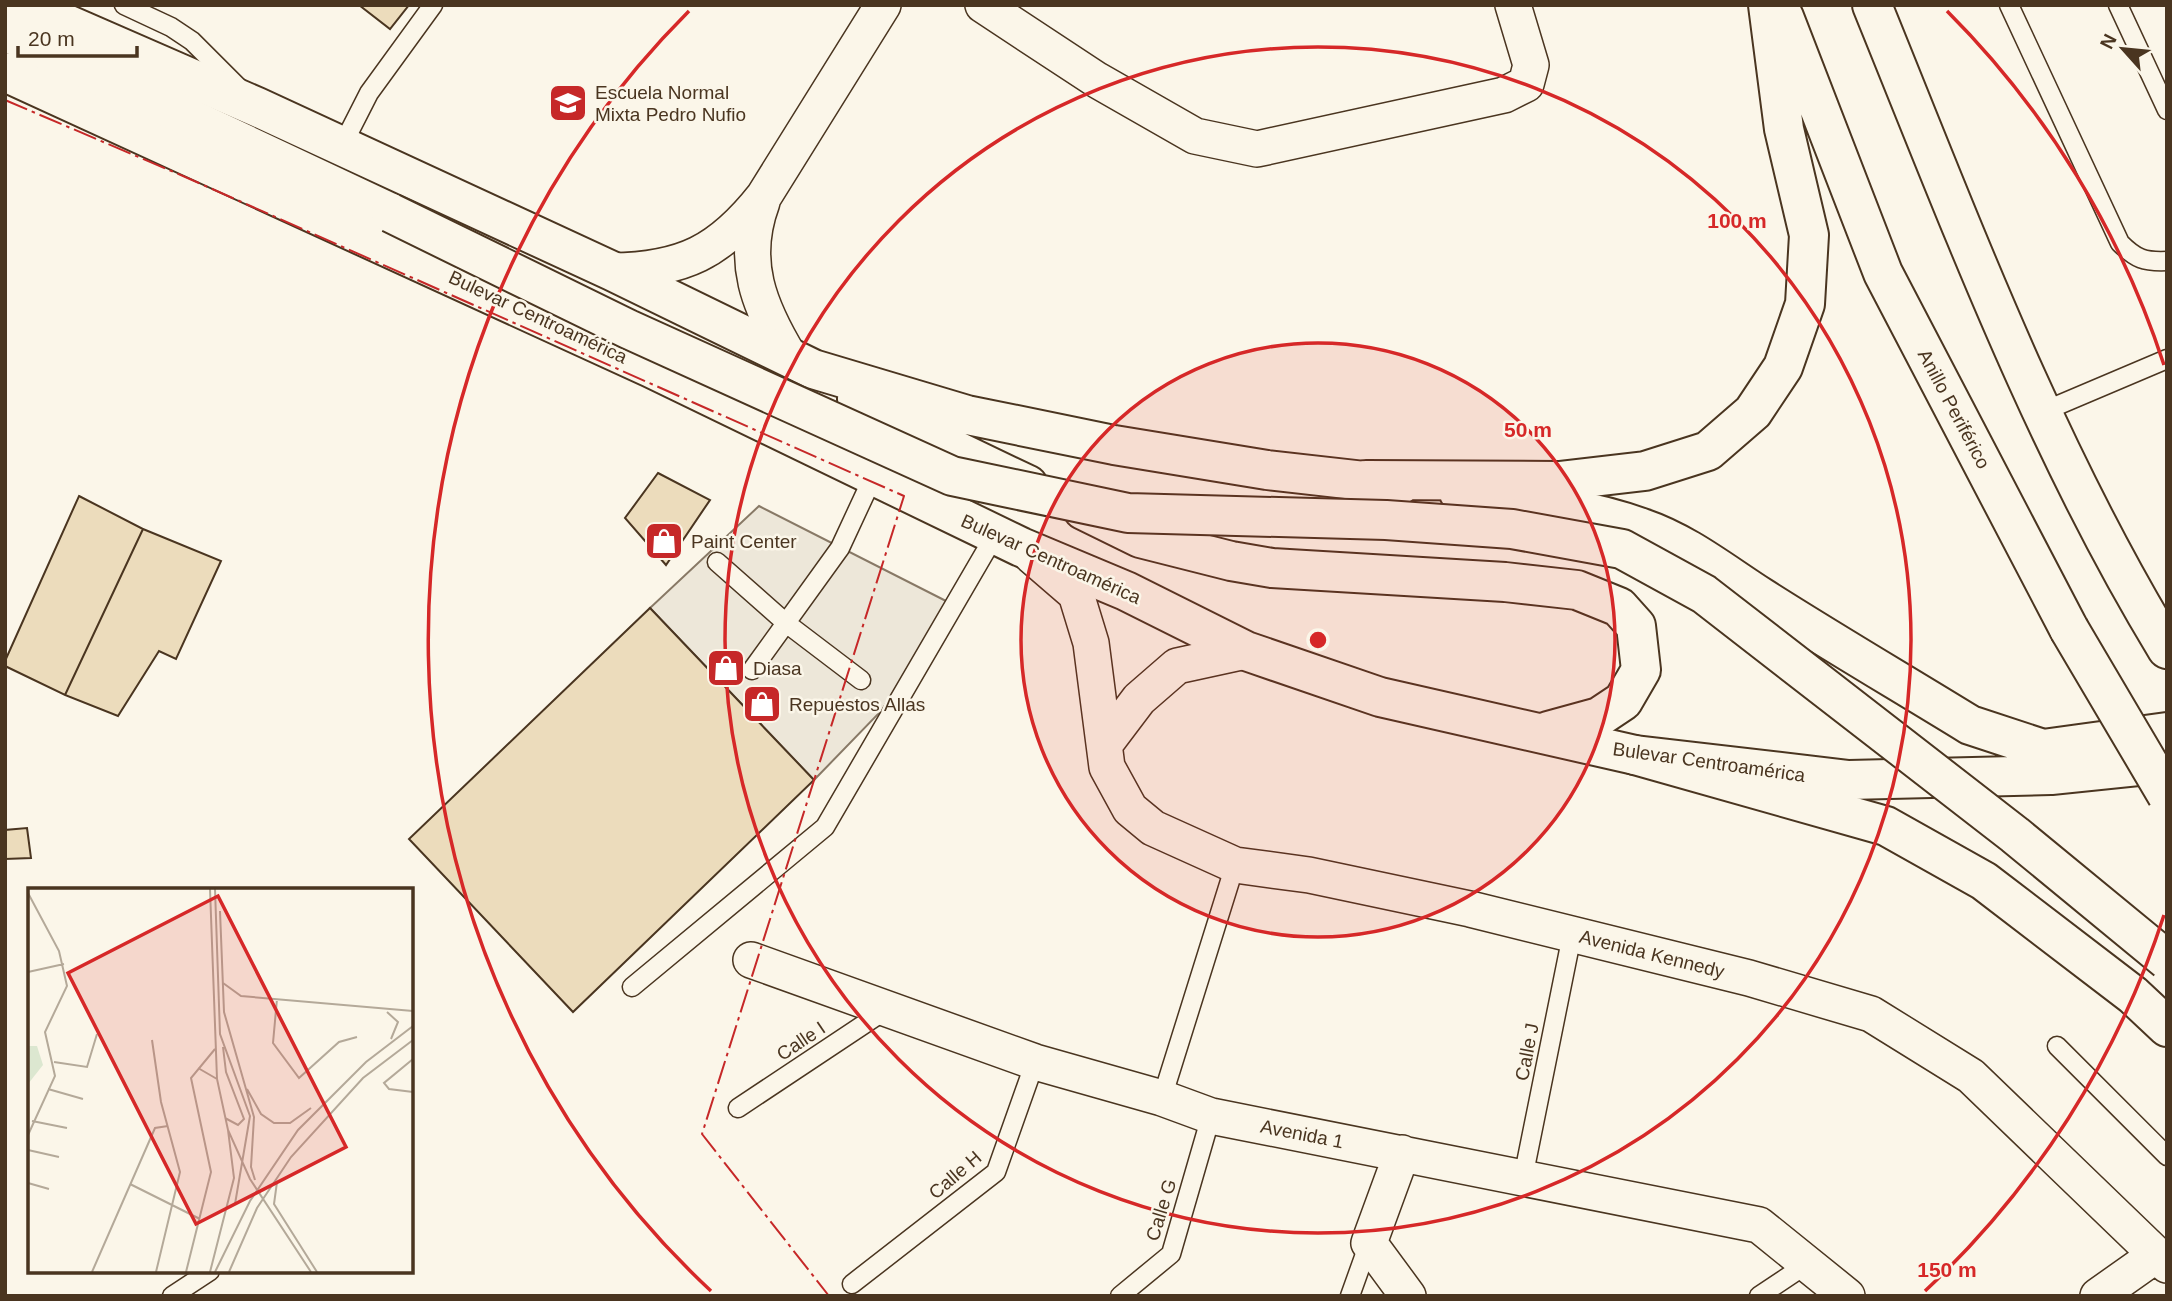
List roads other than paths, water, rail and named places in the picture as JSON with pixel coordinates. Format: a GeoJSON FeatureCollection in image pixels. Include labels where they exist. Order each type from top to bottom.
{"type":"FeatureCollection","features":[{"type":"Feature","properties":{"kind":"main road"},"geometry":{"type":"LineString","coordinates":[[23,5],[257,107],[612,271],[802,363],[909,428],[1140,538],[1231,561],[1272,568],[1505,582],[1577,590],[1619,607],[1636,626],[1641,670],[1623,701],[1600,717],[1542,733]]}},
{"type":"Feature","properties":{"kind":"main road"},"geometry":{"type":"LineString","coordinates":[[1366,480],[1559,481],[1645,471],[1709,451],[1753,412],[1783,367],[1805,304],[1809,235],[1784,129],[1768,5]]}},
{"type":"Feature","properties":{"kind":"main road","name":"Anillo Periférico"},"geometry":{"type":"LineString","coordinates":[[1780,5],[1882,273],[2069,629],[2167,795]]}},
{"type":"Feature","properties":{"kind":"main road"},"geometry":{"type":"LineString","coordinates":[[1872,5],[1978,266],[2042,412],[2098,528],[2152,599],[2167,649]]}},
{"type":"Feature","properties":{"kind":"main road"},"geometry":{"type":"LineString","coordinates":[[5,31],[391,213],[628,329],[952,476],[1128,513],[1386,520],[1512,529],[1622,549],[1704,594],[2015,835],[2167,960]]}},
{"type":"Feature","properties":{"kind":"main road","name":"Bulevar Centroamérica"},"geometry":{"type":"LineString","coordinates":[[5,72],[651,369],[1008,541],[1126,592],[1246,651],[1380,697],[1636,755],[1849,780],[2051,775],[2167,763]]}},
{"type":"Feature","properties":{"kind":"main road"},"geometry":{"type":"LineString","coordinates":[[802,363],[967,415],[1101,443],[1267,470],[1366,480],[1559,507],[1640,527],[1713,563],[1759,596],[1970,725],[2043,749],[2167,732]]}},
{"type":"Feature","properties":{"kind":"main road"},"geometry":{"type":"LineString","coordinates":[[1636,755],[1886,826],[1984,881],[2133,995],[2167,1027]]}},
{"type":"Feature","properties":{"kind":"street"},"geometry":{"type":"LineString","coordinates":[[612,271],[647,271],[682,262],[713,246],[742,224],[764,196],[883,5]]}},
{"type":"Feature","properties":{"kind":"street"},"geometry":{"type":"LineString","coordinates":[[984,5],[1097,80],[1195,136],[1257,149],[1504,95],[1526,84],[1531,65],[1513,5]]}},
{"type":"Feature","properties":{"kind":"street"},"geometry":{"type":"LineString","coordinates":[[764,196],[755,222],[751,250],[754,278],[773,330],[802,363]]}},
{"type":"Feature","properties":{"kind":"street","name":"Avenida Kennedy"},"geometry":{"type":"LineString","coordinates":[[1008,541],[1076,594],[1091,643],[1107,767],[1130,809],[1153,828],[1235,865],[1308,875],[1470,909],[1749,978],[1871,1014],[1971,1076],[2163,1258]]}},
{"type":"Feature","properties":{"kind":"street"},"geometry":{"type":"LineString","coordinates":[[1105,744],[1139,699],[1177,666],[1246,651]]}},
{"type":"Feature","properties":{"kind":"street","name":"Avenida 1"},"geometry":{"type":"LineString","coordinates":[[751,960],[1035,1062],[1162,1098],[1210,1116],[1759,1225],[1847,1296]]}},
{"type":"Feature","properties":{"kind":"street"},"geometry":{"type":"LineString","coordinates":[[1402,1153],[1369,1242],[1408,1296]]}},
{"type":"Feature","properties":{"kind":"street"},"geometry":{"type":"LineString","coordinates":[[2098,1296],[2163,1258]]}},
{"type":"Feature","properties":{"kind":"lane"},"geometry":{"type":"LineString","coordinates":[[124,5],[171,27],[192,41],[257,107]]}},
{"type":"Feature","properties":{"kind":"lane"},"geometry":{"type":"LineString","coordinates":[[341,148],[369,93],[433,5]]}},
{"type":"Feature","properties":{"kind":"lane"},"geometry":{"type":"LineString","coordinates":[[2009,5],[2120,243],[2133,256],[2151,261],[2167,261]]}},
{"type":"Feature","properties":{"kind":"lane"},"geometry":{"type":"LineString","coordinates":[[2118,5],[2167,110]]}},
{"type":"Feature","properties":{"kind":"lane"},"geometry":{"type":"LineString","coordinates":[[2042,412],[2167,359]]}},
{"type":"Feature","properties":{"kind":"lane"},"geometry":{"type":"LineString","coordinates":[[752,670],[840,548],[873,477]]}},
{"type":"Feature","properties":{"kind":"lane"},"geometry":{"type":"LineString","coordinates":[[632,987],[825,827],[1008,541]]}},
{"type":"Feature","properties":{"kind":"lane"},"geometry":{"type":"LineString","coordinates":[[717,562],[786,623],[861,680]]}},
{"type":"Feature","properties":{"kind":"lane"},"geometry":{"type":"LineString","coordinates":[[1162,1098],[1235,865]]}},
{"type":"Feature","properties":{"kind":"lane","name":"Calle J"},"geometry":{"type":"LineString","coordinates":[[1523,1178],[1573,935]]}},
{"type":"Feature","properties":{"kind":"lane","name":"Calle I"},"geometry":{"type":"LineString","coordinates":[[738,1108],[887,1009]]}},
{"type":"Feature","properties":{"kind":"lane"},"geometry":{"type":"LineString","coordinates":[[2057,1046],[2167,1156]]}},
{"type":"Feature","properties":{"kind":"lane","name":"Calle H"},"geometry":{"type":"LineString","coordinates":[[852,1284],[996,1172],[1035,1062]]}},
{"type":"Feature","properties":{"kind":"lane","name":"Calle G"},"geometry":{"type":"LineString","coordinates":[[1120,1296],[1171,1254],[1210,1116]]}},
{"type":"Feature","properties":{"kind":"lane"},"geometry":{"type":"LineString","coordinates":[[1350,1296],[1369,1242]]}},
{"type":"Feature","properties":{"kind":"lane"},"geometry":{"type":"LineString","coordinates":[[1759,1296],[1807,1264]]}},
{"type":"Feature","properties":{"kind":"lane"},"geometry":{"type":"LineString","coordinates":[[173,1296],[207,1273]]}},
{"type":"Feature","properties":{"kind":"place","name":"Escuela Normal Mixta Pedro Nufio"},"geometry":{"type":"Point","coordinates":[568,103]}},
{"type":"Feature","properties":{"kind":"place","name":"Paint Center"},"geometry":{"type":"Point","coordinates":[664,541]}},
{"type":"Feature","properties":{"kind":"place","name":"Diasa"},"geometry":{"type":"Point","coordinates":[726,668]}},
{"type":"Feature","properties":{"kind":"place","name":"Repuestos Allas"},"geometry":{"type":"Point","coordinates":[762,704]}}]}
